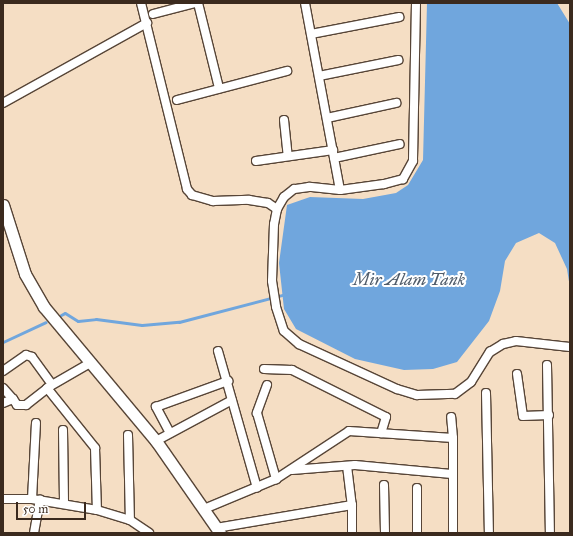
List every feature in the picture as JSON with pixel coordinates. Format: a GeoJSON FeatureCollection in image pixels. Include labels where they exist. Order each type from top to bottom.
{"type":"FeatureCollection","features":[{"type":"Feature","properties":{"kind":"main road"},"geometry":{"type":"LineString","coordinates":[[3,205],[25,274],[44,307],[156,441],[218,530]]}},
{"type":"Feature","properties":{"kind":"street"},"geometry":{"type":"LineString","coordinates":[[141,3],[187,189],[192,194],[213,201],[249,200],[268,203],[277,209]]}},
{"type":"Feature","properties":{"kind":"street"},"geometry":{"type":"LineString","coordinates":[[154,14],[196,3],[219,88]]}},
{"type":"Feature","properties":{"kind":"street"},"geometry":{"type":"LineString","coordinates":[[305,3],[340,190]]}},
{"type":"Feature","properties":{"kind":"street"},"geometry":{"type":"LineString","coordinates":[[416,3],[414,161],[403,179],[384,184],[340,190],[309,187],[294,189],[277,209],[274,224],[274,291],[275,304],[284,331],[299,344],[396,389],[417,395],[455,394],[471,382],[490,352],[503,344],[516,341],[570,347]]}},
{"type":"Feature","properties":{"kind":"street"},"geometry":{"type":"LineString","coordinates":[[311,34],[399,17]]}},
{"type":"Feature","properties":{"kind":"street"},"geometry":{"type":"LineString","coordinates":[[3,103],[147,23]]}},
{"type":"Feature","properties":{"kind":"street"},"geometry":{"type":"LineString","coordinates":[[319,76],[398,60]]}},
{"type":"Feature","properties":{"kind":"street"},"geometry":{"type":"LineString","coordinates":[[177,100],[287,71]]}},
{"type":"Feature","properties":{"kind":"street"},"geometry":{"type":"LineString","coordinates":[[327,118],[396,103]]}},
{"type":"Feature","properties":{"kind":"street"},"geometry":{"type":"LineString","coordinates":[[284,120],[288,156]]}},
{"type":"Feature","properties":{"kind":"street"},"geometry":{"type":"LineString","coordinates":[[256,161],[288,156],[334,154],[400,144]]}},
{"type":"Feature","properties":{"kind":"street"},"geometry":{"type":"LineString","coordinates":[[218,351],[228,381],[257,488]]}},
{"type":"Feature","properties":{"kind":"street"},"geometry":{"type":"LineString","coordinates":[[3,370],[26,355],[32,357],[49,386],[90,439],[95,448],[97,510]]}},
{"type":"Feature","properties":{"kind":"street"},"geometry":{"type":"LineString","coordinates":[[3,388],[17,405],[26,405],[49,386],[90,363]]}},
{"type":"Feature","properties":{"kind":"street"},"geometry":{"type":"LineString","coordinates":[[547,366],[550,533]]}},
{"type":"Feature","properties":{"kind":"street"},"geometry":{"type":"LineString","coordinates":[[264,369],[292,370],[386,418],[381,433]]}},
{"type":"Feature","properties":{"kind":"street"},"geometry":{"type":"LineString","coordinates":[[516,374],[523,416],[548,415]]}},
{"type":"Feature","properties":{"kind":"street"},"geometry":{"type":"LineString","coordinates":[[170,433],[156,406],[228,381]]}},
{"type":"Feature","properties":{"kind":"street"},"geometry":{"type":"LineString","coordinates":[[267,385],[257,414],[276,479]]}},
{"type":"Feature","properties":{"kind":"street"},"geometry":{"type":"LineString","coordinates":[[486,393],[489,533]]}},
{"type":"Feature","properties":{"kind":"street"},"geometry":{"type":"LineString","coordinates":[[3,403],[13,399]]}},
{"type":"Feature","properties":{"kind":"street"},"geometry":{"type":"LineString","coordinates":[[156,441],[232,400]]}},
{"type":"Feature","properties":{"kind":"street"},"geometry":{"type":"LineString","coordinates":[[451,417],[453,533]]}},
{"type":"Feature","properties":{"kind":"street"},"geometry":{"type":"LineString","coordinates":[[34,533],[36,499],[36,423]]}},
{"type":"Feature","properties":{"kind":"street"},"geometry":{"type":"LineString","coordinates":[[63,430],[64,503]]}},
{"type":"Feature","properties":{"kind":"street"},"geometry":{"type":"LineString","coordinates":[[204,509],[276,479],[349,431],[452,438]]}},
{"type":"Feature","properties":{"kind":"street"},"geometry":{"type":"LineString","coordinates":[[128,435],[130,520]]}},
{"type":"Feature","properties":{"kind":"street"},"geometry":{"type":"LineString","coordinates":[[290,470],[348,466],[452,474]]}},
{"type":"Feature","properties":{"kind":"street"},"geometry":{"type":"LineString","coordinates":[[348,466],[352,505],[352,533]]}},
{"type":"Feature","properties":{"kind":"street"},"geometry":{"type":"LineString","coordinates":[[384,485],[385,533]]}},
{"type":"Feature","properties":{"kind":"street"},"geometry":{"type":"LineString","coordinates":[[417,488],[417,533]]}},
{"type":"Feature","properties":{"kind":"street"},"geometry":{"type":"LineString","coordinates":[[3,499],[36,499],[97,510],[130,520],[149,533]]}},
{"type":"Feature","properties":{"kind":"street"},"geometry":{"type":"LineString","coordinates":[[218,530],[352,505]]}},
{"type":"Feature","properties":{"kind":"water","name":"Mir Alam Tank"},"geometry":{"type":"Polygon","coordinates":[[[427,3],[557,3],[570,24],[570,288],[567,269],[555,243],[539,233],[516,243],[505,261],[500,291],[489,321],[457,362],[433,369],[404,370],[355,359],[296,329],[284,309],[279,263],[287,205],[310,197],[363,199],[396,193],[408,185],[423,160],[427,3]]]}},
{"type":"Feature","properties":{"kind":"waterway"},"geometry":{"type":"LineString","coordinates":[[61,315],[65,313],[78,321],[96,319],[142,325],[179,322],[286,294]]}},
{"type":"Feature","properties":{"kind":"waterway"},"geometry":{"type":"LineString","coordinates":[[3,342],[46,322]]}}]}
